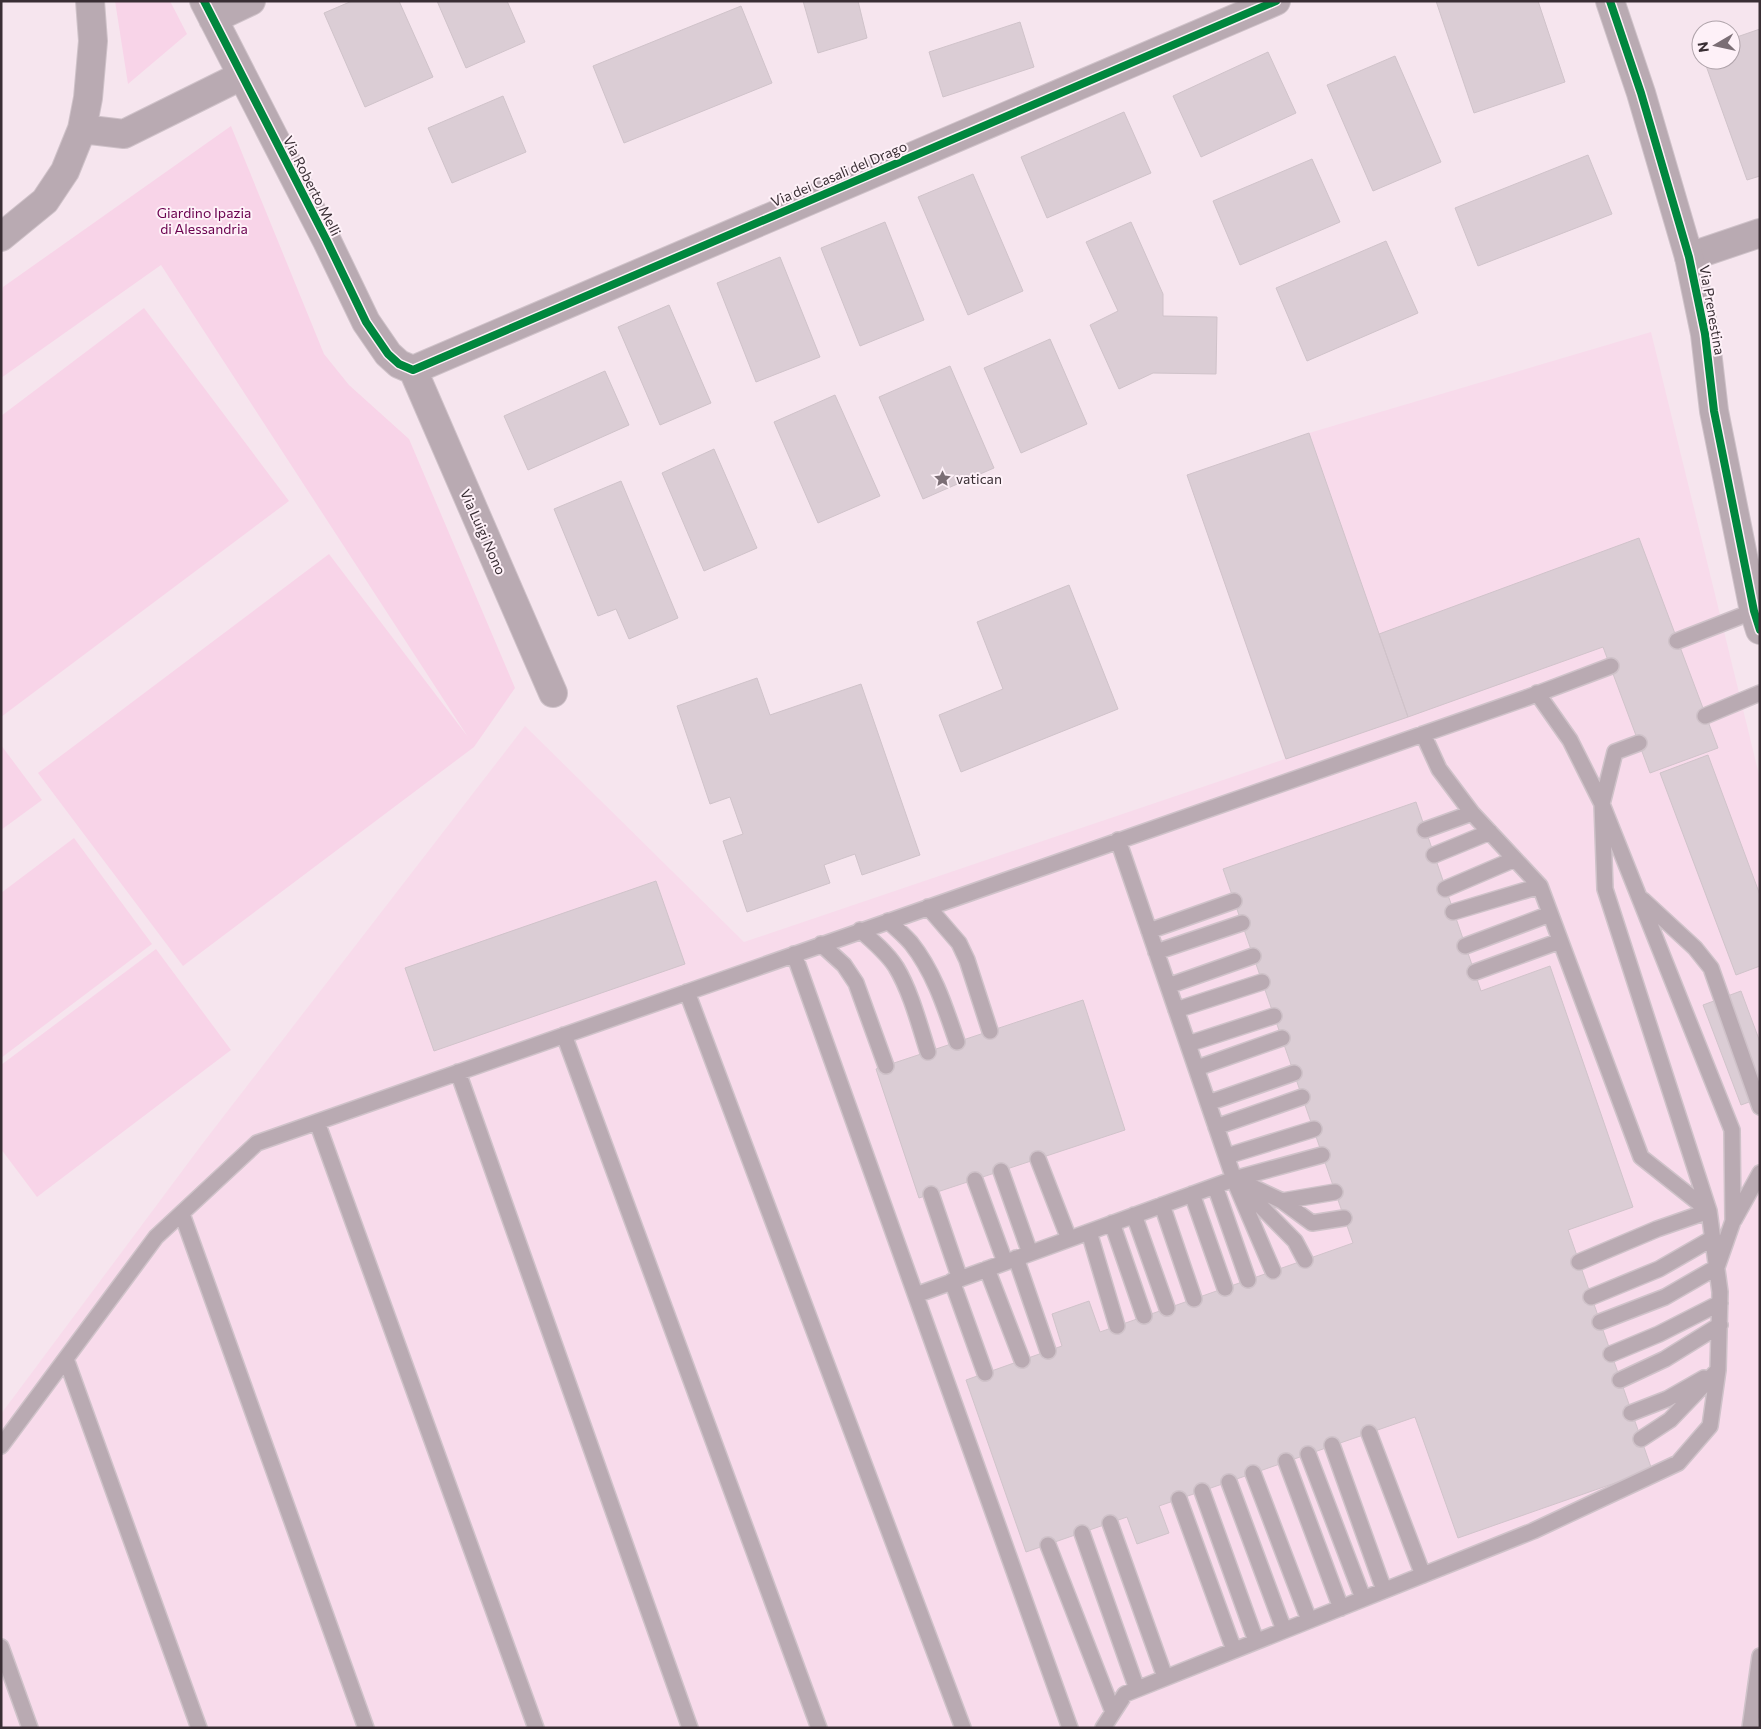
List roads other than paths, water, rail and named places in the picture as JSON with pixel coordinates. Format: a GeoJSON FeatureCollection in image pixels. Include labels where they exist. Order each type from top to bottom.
{"type":"FeatureCollection","features":[{"type":"Feature","properties":{"kind":"street"},"geometry":{"type":"LineString","coordinates":[[1,237],[45,201],[65,171],[82,129],[88,98],[93,41],[90,1]]}},
{"type":"Feature","properties":{"kind":"street"},"geometry":{"type":"LineString","coordinates":[[209,10],[251,1]]}},
{"type":"Feature","properties":{"kind":"street","name":"Via dei Casali del Drago"},"geometry":{"type":"LineString","coordinates":[[413,370],[1276,1]]}},
{"type":"Feature","properties":{"kind":"street","name":"Via Prenestina"},"geometry":{"type":"LineString","coordinates":[[1610,1],[1644,101],[1689,258],[1705,334],[1714,411],[1757,621]]}},
{"type":"Feature","properties":{"kind":"street","name":"Via Roberto Melli"},"geometry":{"type":"LineString","coordinates":[[209,10],[366,322],[388,354],[399,364],[413,370]]}},
{"type":"Feature","properties":{"kind":"street"},"geometry":{"type":"LineString","coordinates":[[82,129],[124,134],[241,76]]}},
{"type":"Feature","properties":{"kind":"street"},"geometry":{"type":"LineString","coordinates":[[1689,258],[1760,233]]}},
{"type":"Feature","properties":{"kind":"street","name":"Via Luigi Nono"},"geometry":{"type":"LineString","coordinates":[[413,370],[553,693]]}},
{"type":"Feature","properties":{"kind":"lane"},"geometry":{"type":"LineString","coordinates":[[1678,641],[1757,621]]}},
{"type":"Feature","properties":{"kind":"lane"},"geometry":{"type":"LineString","coordinates":[[1,1446],[156,1237],[257,1143],[1423,734],[1611,666]]}},
{"type":"Feature","properties":{"kind":"lane"},"geometry":{"type":"LineString","coordinates":[[1537,693],[1570,740],[1602,804],[1732,1130],[1733,1221]]}},
{"type":"Feature","properties":{"kind":"lane"},"geometry":{"type":"LineString","coordinates":[[1705,716],[1760,693]]}},
{"type":"Feature","properties":{"kind":"lane"},"geometry":{"type":"LineString","coordinates":[[1423,734],[1438,769],[1472,813],[1540,886],[1641,1157],[1709,1211]]}},
{"type":"Feature","properties":{"kind":"lane"},"geometry":{"type":"LineString","coordinates":[[1103,1728],[1125,1694],[1533,1531],[1678,1462],[1710,1426],[1718,1370],[1720,1303],[1709,1211],[1605,889],[1602,804],[1615,752],[1639,743]]}},
{"type":"Feature","properties":{"kind":"lane"},"geometry":{"type":"LineString","coordinates":[[1425,830],[1472,813]]}},
{"type":"Feature","properties":{"kind":"lane"},"geometry":{"type":"LineString","coordinates":[[1434,855],[1490,832]]}},
{"type":"Feature","properties":{"kind":"lane"},"geometry":{"type":"LineString","coordinates":[[1118,840],[1234,1179],[1273,1271]]}},
{"type":"Feature","properties":{"kind":"lane"},"geometry":{"type":"LineString","coordinates":[[1445,889],[1514,859]]}},
{"type":"Feature","properties":{"kind":"lane"},"geometry":{"type":"LineString","coordinates":[[1454,912],[1540,886]]}},
{"type":"Feature","properties":{"kind":"lane"},"geometry":{"type":"LineString","coordinates":[[1640,897],[1695,948],[1711,968],[1760,1107]]}},
{"type":"Feature","properties":{"kind":"lane"},"geometry":{"type":"LineString","coordinates":[[1149,931],[1234,901]]}},
{"type":"Feature","properties":{"kind":"lane"},"geometry":{"type":"LineString","coordinates":[[928,907],[959,943],[967,960],[990,1031]]}},
{"type":"Feature","properties":{"kind":"lane"},"geometry":{"type":"LineString","coordinates":[[1465,946],[1550,914]]}},
{"type":"Feature","properties":{"kind":"lane"},"geometry":{"type":"LineString","coordinates":[[888,921],[910,941],[928,970],[944,1003],[957,1042]]}},
{"type":"Feature","properties":{"kind":"lane"},"geometry":{"type":"LineString","coordinates":[[1156,952],[1242,923]]}},
{"type":"Feature","properties":{"kind":"lane"},"geometry":{"type":"LineString","coordinates":[[860,930],[896,966],[910,998],[928,1052]]}},
{"type":"Feature","properties":{"kind":"lane"},"geometry":{"type":"LineString","coordinates":[[1475,972],[1560,941]]}},
{"type":"Feature","properties":{"kind":"lane"},"geometry":{"type":"LineString","coordinates":[[821,944],[844,965],[856,982],[886,1066]]}},
{"type":"Feature","properties":{"kind":"lane"},"geometry":{"type":"LineString","coordinates":[[794,954],[1070,1728]]}},
{"type":"Feature","properties":{"kind":"lane"},"geometry":{"type":"LineString","coordinates":[[1168,986],[1253,956]]}},
{"type":"Feature","properties":{"kind":"lane"},"geometry":{"type":"LineString","coordinates":[[1176,1010],[1262,982]]}},
{"type":"Feature","properties":{"kind":"lane"},"geometry":{"type":"LineString","coordinates":[[687,992],[963,1728]]}},
{"type":"Feature","properties":{"kind":"lane"},"geometry":{"type":"LineString","coordinates":[[1188,1044],[1274,1016]]}},
{"type":"Feature","properties":{"kind":"lane"},"geometry":{"type":"LineString","coordinates":[[564,1035],[819,1728]]}},
{"type":"Feature","properties":{"kind":"lane"},"geometry":{"type":"LineString","coordinates":[[1197,1068],[1282,1038]]}},
{"type":"Feature","properties":{"kind":"lane"},"geometry":{"type":"LineString","coordinates":[[458,1072],[690,1728]]}},
{"type":"Feature","properties":{"kind":"lane"},"geometry":{"type":"LineString","coordinates":[[1208,1103],[1294,1073]]}},
{"type":"Feature","properties":{"kind":"lane"},"geometry":{"type":"LineString","coordinates":[[1216,1127],[1302,1097]]}},
{"type":"Feature","properties":{"kind":"lane"},"geometry":{"type":"LineString","coordinates":[[317,1122],[536,1728]]}},
{"type":"Feature","properties":{"kind":"lane"},"geometry":{"type":"LineString","coordinates":[[1227,1156],[1314,1129]]}},
{"type":"Feature","properties":{"kind":"lane"},"geometry":{"type":"LineString","coordinates":[[916,1295],[1234,1179],[1322,1155]]}},
{"type":"Feature","properties":{"kind":"lane"},"geometry":{"type":"LineString","coordinates":[[1038,1159],[1069,1239]]}},
{"type":"Feature","properties":{"kind":"lane"},"geometry":{"type":"LineString","coordinates":[[1001,1171],[1017,1258],[1048,1351]]}},
{"type":"Feature","properties":{"kind":"lane"},"geometry":{"type":"LineString","coordinates":[[1600,1322],[1665,1297],[1717,1267],[1733,1221],[1760,1173]]}},
{"type":"Feature","properties":{"kind":"lane"},"geometry":{"type":"LineString","coordinates":[[1234,1179],[1282,1201],[1312,1224],[1344,1218]]}},
{"type":"Feature","properties":{"kind":"lane"},"geometry":{"type":"LineString","coordinates":[[1234,1179],[1295,1241],[1305,1260]]}},
{"type":"Feature","properties":{"kind":"lane"},"geometry":{"type":"LineString","coordinates":[[975,1180],[1017,1258]]}},
{"type":"Feature","properties":{"kind":"lane"},"geometry":{"type":"LineString","coordinates":[[1215,1186],[1248,1280]]}},
{"type":"Feature","properties":{"kind":"lane"},"geometry":{"type":"LineString","coordinates":[[1282,1201],[1335,1192]]}},
{"type":"Feature","properties":{"kind":"lane"},"geometry":{"type":"LineString","coordinates":[[931,1194],[985,1373]]}},
{"type":"Feature","properties":{"kind":"lane"},"geometry":{"type":"LineString","coordinates":[[1192,1194],[1225,1288]]}},
{"type":"Feature","properties":{"kind":"lane"},"geometry":{"type":"LineString","coordinates":[[1162,1205],[1194,1299]]}},
{"type":"Feature","properties":{"kind":"lane"},"geometry":{"type":"LineString","coordinates":[[1579,1262],[1657,1229],[1709,1211]]}},
{"type":"Feature","properties":{"kind":"lane"},"geometry":{"type":"LineString","coordinates":[[182,1214],[366,1728]]}},
{"type":"Feature","properties":{"kind":"lane"},"geometry":{"type":"LineString","coordinates":[[1134,1215],[1167,1308]]}},
{"type":"Feature","properties":{"kind":"lane"},"geometry":{"type":"LineString","coordinates":[[1112,1223],[1144,1316]]}},
{"type":"Feature","properties":{"kind":"lane"},"geometry":{"type":"LineString","coordinates":[[1089,1232],[1117,1326]]}},
{"type":"Feature","properties":{"kind":"lane"},"geometry":{"type":"LineString","coordinates":[[1591,1297],[1659,1269],[1713,1238]]}},
{"type":"Feature","properties":{"kind":"lane"},"geometry":{"type":"LineString","coordinates":[[987,1269],[1022,1360]]}},
{"type":"Feature","properties":{"kind":"lane"},"geometry":{"type":"LineString","coordinates":[[1611,1354],[1659,1334],[1720,1303]]}},
{"type":"Feature","properties":{"kind":"lane"},"geometry":{"type":"LineString","coordinates":[[1620,1380],[1665,1359],[1720,1325]]}},
{"type":"Feature","properties":{"kind":"lane"},"geometry":{"type":"LineString","coordinates":[[66,1359],[199,1728]]}},
{"type":"Feature","properties":{"kind":"lane"},"geometry":{"type":"LineString","coordinates":[[1631,1413],[1667,1399],[1718,1370]]}},
{"type":"Feature","properties":{"kind":"lane"},"geometry":{"type":"LineString","coordinates":[[1640,1439],[1670,1420],[1718,1370]]}},
{"type":"Feature","properties":{"kind":"lane"},"geometry":{"type":"LineString","coordinates":[[1369,1433],[1423,1575]]}},
{"type":"Feature","properties":{"kind":"lane"},"geometry":{"type":"LineString","coordinates":[[1332,1445],[1384,1590]]}},
{"type":"Feature","properties":{"kind":"lane"},"geometry":{"type":"LineString","coordinates":[[1308,1454],[1364,1598]]}},
{"type":"Feature","properties":{"kind":"lane"},"geometry":{"type":"LineString","coordinates":[[1286,1461],[1340,1608]]}},
{"type":"Feature","properties":{"kind":"lane"},"geometry":{"type":"LineString","coordinates":[[1253,1473],[1309,1620]]}},
{"type":"Feature","properties":{"kind":"lane"},"geometry":{"type":"LineString","coordinates":[[1229,1482],[1284,1630]]}},
{"type":"Feature","properties":{"kind":"lane"},"geometry":{"type":"LineString","coordinates":[[1202,1491],[1256,1641]]}},
{"type":"Feature","properties":{"kind":"lane"},"geometry":{"type":"LineString","coordinates":[[1179,1499],[1234,1650]]}},
{"type":"Feature","properties":{"kind":"lane"},"geometry":{"type":"LineString","coordinates":[[1110,1523],[1165,1677]]}},
{"type":"Feature","properties":{"kind":"lane"},"geometry":{"type":"LineString","coordinates":[[1082,1533],[1137,1689]]}},
{"type":"Feature","properties":{"kind":"lane"},"geometry":{"type":"LineString","coordinates":[[1048,1545],[1113,1712]]}},
{"type":"Feature","properties":{"kind":"lane"},"geometry":{"type":"LineString","coordinates":[[1,1647],[30,1728]]}},
{"type":"Feature","properties":{"kind":"lane"},"geometry":{"type":"LineString","coordinates":[[1750,1728],[1760,1656]]}},
{"type":"Feature","properties":{"kind":"place","name":"vatican"},"geometry":{"type":"Point","coordinates":[942,479]}},
{"type":"Feature","properties":{"kind":"park label","name":"Giardino Ipazia di Alessandria"},"geometry":{"type":"Point","coordinates":[204,222]}}]}
